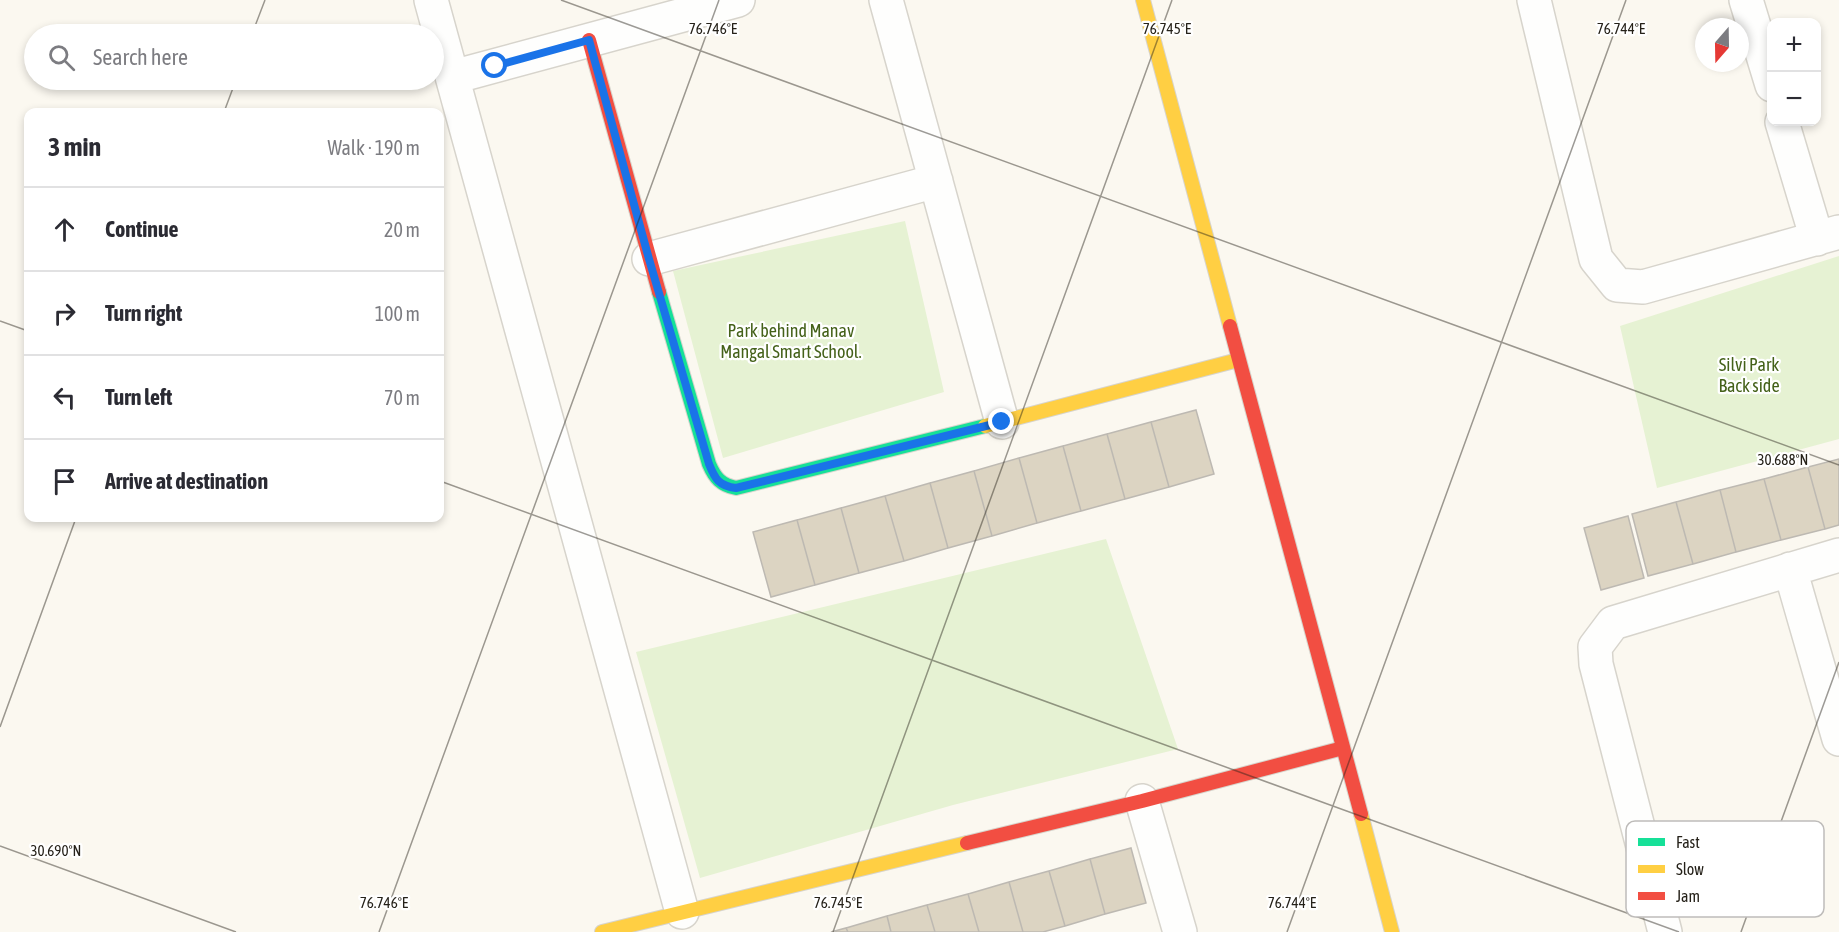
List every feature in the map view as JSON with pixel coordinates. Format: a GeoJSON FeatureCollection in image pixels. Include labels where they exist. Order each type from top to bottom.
{"type":"FeatureCollection","features":[{"type":"Feature","properties":{"kind":"street"},"geometry":{"type":"LineString","coordinates":[[431,0],[438,24]]}},
{"type":"Feature","properties":{"kind":"street"},"geometry":{"type":"LineString","coordinates":[[453,77],[738,0]]}},
{"type":"Feature","properties":{"kind":"street"},"geometry":{"type":"LineString","coordinates":[[886,0],[1002,422]]}},
{"type":"Feature","properties":{"kind":"street"},"geometry":{"type":"LineString","coordinates":[[1143,0],[1392,932]]}},
{"type":"Feature","properties":{"kind":"street"},"geometry":{"type":"LineString","coordinates":[[1534,0],[1596,259],[1617,285],[1643,287],[1828,235],[1784,126]]}},
{"type":"Feature","properties":{"kind":"street"},"geometry":{"type":"LineString","coordinates":[[1746,0],[1768,72]]}},
{"type":"Feature","properties":{"kind":"street"},"geometry":{"type":"LineString","coordinates":[[589,40],[649,259],[709,464],[716,481],[726,487],[736,488],[1238,360]]}},
{"type":"Feature","properties":{"kind":"street"},"geometry":{"type":"LineString","coordinates":[[444,46],[682,912]]}},
{"type":"Feature","properties":{"kind":"street"},"geometry":{"type":"LineString","coordinates":[[649,259],[936,182]]}},
{"type":"Feature","properties":{"kind":"street"},"geometry":{"type":"LineString","coordinates":[[1636,821],[1596,664],[1595,647],[1613,624],[1839,555]]}},
{"type":"Feature","properties":{"kind":"street"},"geometry":{"type":"LineString","coordinates":[[1790,569],[1839,739]]}},
{"type":"Feature","properties":{"kind":"street"},"geometry":{"type":"LineString","coordinates":[[602,932],[1142,801],[1343,748]]}},
{"type":"Feature","properties":{"kind":"street"},"geometry":{"type":"LineString","coordinates":[[1142,801],[1180,932]]}},
{"type":"Feature","properties":{"kind":"street"},"geometry":{"type":"LineString","coordinates":[[1661,917],[1665,932]]}},
{"type":"Feature","properties":{"kind":"green space","name":"Park behind Manav Mangal Smart School."},"geometry":{"type":"Polygon","coordinates":[[[905,221],[944,392],[723,458],[673,271],[905,221]]]}},
{"type":"Feature","properties":{"kind":"green space","name":"Silvi Park Back side"},"geometry":{"type":"Polygon","coordinates":[[[1839,256],[1839,439],[1657,488],[1620,326],[1839,256]]]}},
{"type":"Feature","properties":{"kind":"green space"},"geometry":{"type":"Polygon","coordinates":[[[1106,539],[1178,749],[953,805],[700,878],[636,652],[1106,539]]]}},
{"type":"Feature","properties":{"kind":"building"},"geometry":{"type":"Polygon","coordinates":[[[1196,410],[1214,474],[1169,487],[1151,422],[1196,410]]]}},
{"type":"Feature","properties":{"kind":"building"},"geometry":{"type":"Polygon","coordinates":[[[1151,422],[1169,487],[1125,499],[1107,434],[1151,422]]]}},
{"type":"Feature","properties":{"kind":"building"},"geometry":{"type":"Polygon","coordinates":[[[1107,434],[1125,499],[1081,511],[1063,446],[1107,434]]]}},
{"type":"Feature","properties":{"kind":"building"},"geometry":{"type":"Polygon","coordinates":[[[1063,446],[1081,511],[1037,523],[1019,458],[1063,446]]]}},
{"type":"Feature","properties":{"kind":"building"},"geometry":{"type":"Polygon","coordinates":[[[1019,458],[1037,523],[992,536],[974,471],[1019,458]]]}},
{"type":"Feature","properties":{"kind":"building"},"geometry":{"type":"Polygon","coordinates":[[[1839,459],[1839,525],[1825,529],[1808,467],[1839,459]]]}},
{"type":"Feature","properties":{"kind":"building"},"geometry":{"type":"Polygon","coordinates":[[[1808,467],[1825,529],[1781,540],[1764,479],[1808,467]]]}},
{"type":"Feature","properties":{"kind":"building"},"geometry":{"type":"Polygon","coordinates":[[[974,471],[992,536],[948,548],[930,483],[974,471]]]}},
{"type":"Feature","properties":{"kind":"building"},"geometry":{"type":"Polygon","coordinates":[[[1764,479],[1781,540],[1736,552],[1720,490],[1764,479]]]}},
{"type":"Feature","properties":{"kind":"building"},"geometry":{"type":"Polygon","coordinates":[[[930,483],[948,548],[904,561],[885,496],[930,483]]]}},
{"type":"Feature","properties":{"kind":"building"},"geometry":{"type":"Polygon","coordinates":[[[1720,490],[1736,552],[1693,564],[1676,502],[1720,490]]]}},
{"type":"Feature","properties":{"kind":"building"},"geometry":{"type":"Polygon","coordinates":[[[885,496],[904,561],[859,573],[841,508],[885,496]]]}},
{"type":"Feature","properties":{"kind":"building"},"geometry":{"type":"Polygon","coordinates":[[[1676,502],[1693,564],[1648,576],[1632,514],[1676,502]]]}},
{"type":"Feature","properties":{"kind":"building"},"geometry":{"type":"Polygon","coordinates":[[[841,508],[859,573],[815,585],[797,520],[841,508]]]}},
{"type":"Feature","properties":{"kind":"building"},"geometry":{"type":"Polygon","coordinates":[[[1628,516],[1644,578],[1601,590],[1584,528],[1628,516]]]}},
{"type":"Feature","properties":{"kind":"building"},"geometry":{"type":"Polygon","coordinates":[[[797,520],[815,585],[771,597],[753,532],[797,520]]]}},
{"type":"Feature","properties":{"kind":"building"},"geometry":{"type":"Polygon","coordinates":[[[1131,848],[1146,903],[1105,914],[1090,859],[1131,848]]]}},
{"type":"Feature","properties":{"kind":"building"},"geometry":{"type":"Polygon","coordinates":[[[1090,859],[1105,914],[1065,926],[1049,871],[1090,859]]]}},
{"type":"Feature","properties":{"kind":"building"},"geometry":{"type":"Polygon","coordinates":[[[1049,871],[1065,926],[1043,932],[1023,932],[1009,882],[1049,871]]]}},
{"type":"Feature","properties":{"kind":"building"},"geometry":{"type":"Polygon","coordinates":[[[1009,882],[1023,932],[979,932],[968,894],[1009,882]]]}},
{"type":"Feature","properties":{"kind":"building"},"geometry":{"type":"Polygon","coordinates":[[[968,894],[979,932],[935,932],[927,905],[968,894]]]}},
{"type":"Feature","properties":{"kind":"building"},"geometry":{"type":"Polygon","coordinates":[[[927,905],[935,932],[891,932],[887,916],[927,905]]]}},
{"type":"Feature","properties":{"kind":"building"},"geometry":{"type":"Polygon","coordinates":[[[887,916],[891,932],[848,932],[846,928],[887,916]]]}},
{"type":"Feature","properties":{"kind":"building"},"geometry":{"type":"Polygon","coordinates":[[[846,928],[848,932],[831,932],[846,928]]]}},
{"type":"Feature","properties":{"kind":"traffic: fast"},"geometry":{"type":"LineString","coordinates":[[659,292],[709,464],[716,477],[726,485],[736,488],[985,426]]}},
{"type":"Feature","properties":{"kind":"traffic: slow"},"geometry":{"type":"LineString","coordinates":[[1143,0],[1230,326]]}},
{"type":"Feature","properties":{"kind":"traffic: slow"},"geometry":{"type":"LineString","coordinates":[[985,426],[1238,360]]}},
{"type":"Feature","properties":{"kind":"traffic: slow"},"geometry":{"type":"LineString","coordinates":[[1361,814],[1392,932]]}},
{"type":"Feature","properties":{"kind":"traffic: slow"},"geometry":{"type":"LineString","coordinates":[[602,932],[967,843]]}},
{"type":"Feature","properties":{"kind":"traffic: jam"},"geometry":{"type":"LineString","coordinates":[[589,40],[659,292]]}},
{"type":"Feature","properties":{"kind":"traffic: jam"},"geometry":{"type":"LineString","coordinates":[[1230,326],[1361,814]]}},
{"type":"Feature","properties":{"kind":"traffic: jam"},"geometry":{"type":"LineString","coordinates":[[967,843],[1142,801],[1343,748]]}},
{"type":"Feature","properties":{"kind":"route"},"geometry":{"type":"LineString","coordinates":[[495,66],[589,40],[649,259],[716,481],[726,487],[736,488],[1002,422]]}}]}
